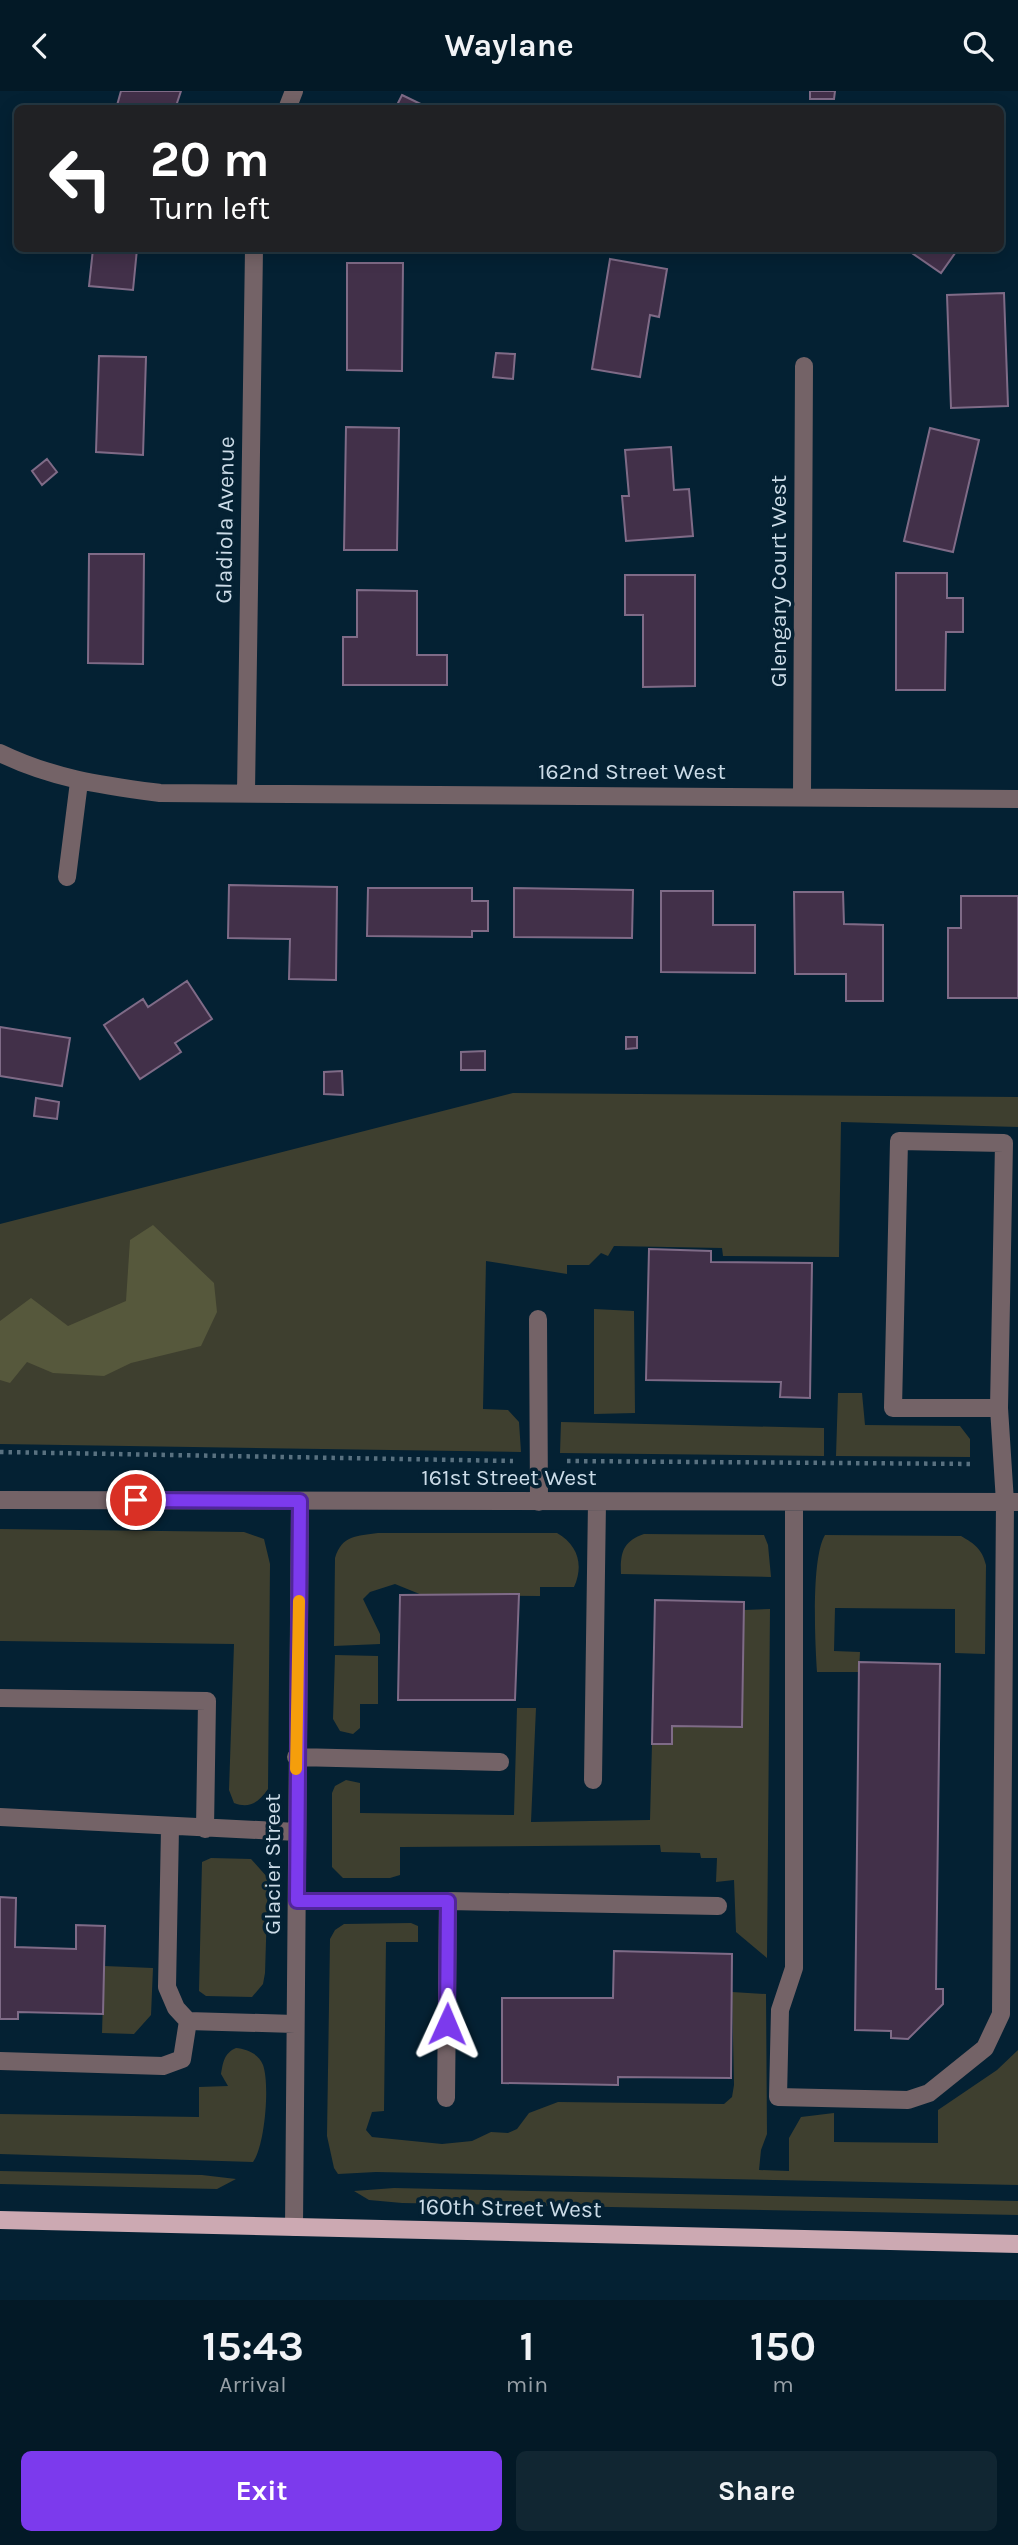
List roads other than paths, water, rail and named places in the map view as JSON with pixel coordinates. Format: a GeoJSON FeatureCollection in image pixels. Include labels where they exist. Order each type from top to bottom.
{"type":"FeatureCollection","features":[{"type":"Feature","properties":{"kind":"main road","name":"160th Street West"},"geometry":{"type":"LineString","coordinates":[[0,2220],[1018,2244]]}},
{"type":"Feature","properties":{"kind":"street","name":"Gladiola Avenue"},"geometry":{"type":"LineString","coordinates":[[246,792],[254,252]]}},
{"type":"Feature","properties":{"kind":"street","name":"Glengary Court West"},"geometry":{"type":"LineString","coordinates":[[802,796],[804,366]]}},
{"type":"Feature","properties":{"kind":"street","name":"162nd Street West"},"geometry":{"type":"LineString","coordinates":[[0,753],[36,770],[79,782],[160,793],[1018,799]]}},
{"type":"Feature","properties":{"kind":"street"},"geometry":{"type":"LineString","coordinates":[[67,877],[79,782]]}},
{"type":"Feature","properties":{"kind":"street"},"geometry":{"type":"LineString","coordinates":[[794,1502],[794,1968],[780,2010],[778,2097],[908,2100],[929,2093],[985,2048],[1001,2014],[1011,1502],[999,1408],[1004,1143],[899,1141],[893,1408],[999,1408]]}},
{"type":"Feature","properties":{"kind":"street"},"geometry":{"type":"LineString","coordinates":[[538,1319],[539,1502]]}},
{"type":"Feature","properties":{"kind":"street","name":"161st Street West"},"geometry":{"type":"LineString","coordinates":[[0,1500],[1011,1502]]}},
{"type":"Feature","properties":{"kind":"street","name":"Glacier Street"},"geometry":{"type":"LineString","coordinates":[[294,2227],[300,1501]]}},
{"type":"Feature","properties":{"kind":"street"},"geometry":{"type":"LineString","coordinates":[[593,1780],[597,1501]]}},
{"type":"Feature","properties":{"kind":"street"},"geometry":{"type":"LineString","coordinates":[[0,1698],[207,1701],[205,1829]]}},
{"type":"Feature","properties":{"kind":"street"},"geometry":{"type":"LineString","coordinates":[[296,1758],[500,1762]]}},
{"type":"Feature","properties":{"kind":"street"},"geometry":{"type":"LineString","coordinates":[[0,1817],[170,1828],[296,1832]]}},
{"type":"Feature","properties":{"kind":"street"},"geometry":{"type":"LineString","coordinates":[[170,1828],[167,1987],[176,2008],[188,2021],[295,2024]]}},
{"type":"Feature","properties":{"kind":"street"},"geometry":{"type":"LineString","coordinates":[[297,1901],[718,1906]]}},
{"type":"Feature","properties":{"kind":"street"},"geometry":{"type":"LineString","coordinates":[[446,2098],[448,1901]]}},
{"type":"Feature","properties":{"kind":"street"},"geometry":{"type":"LineString","coordinates":[[0,2061],[163,2066],[183,2059],[188,2021]]}}]}
